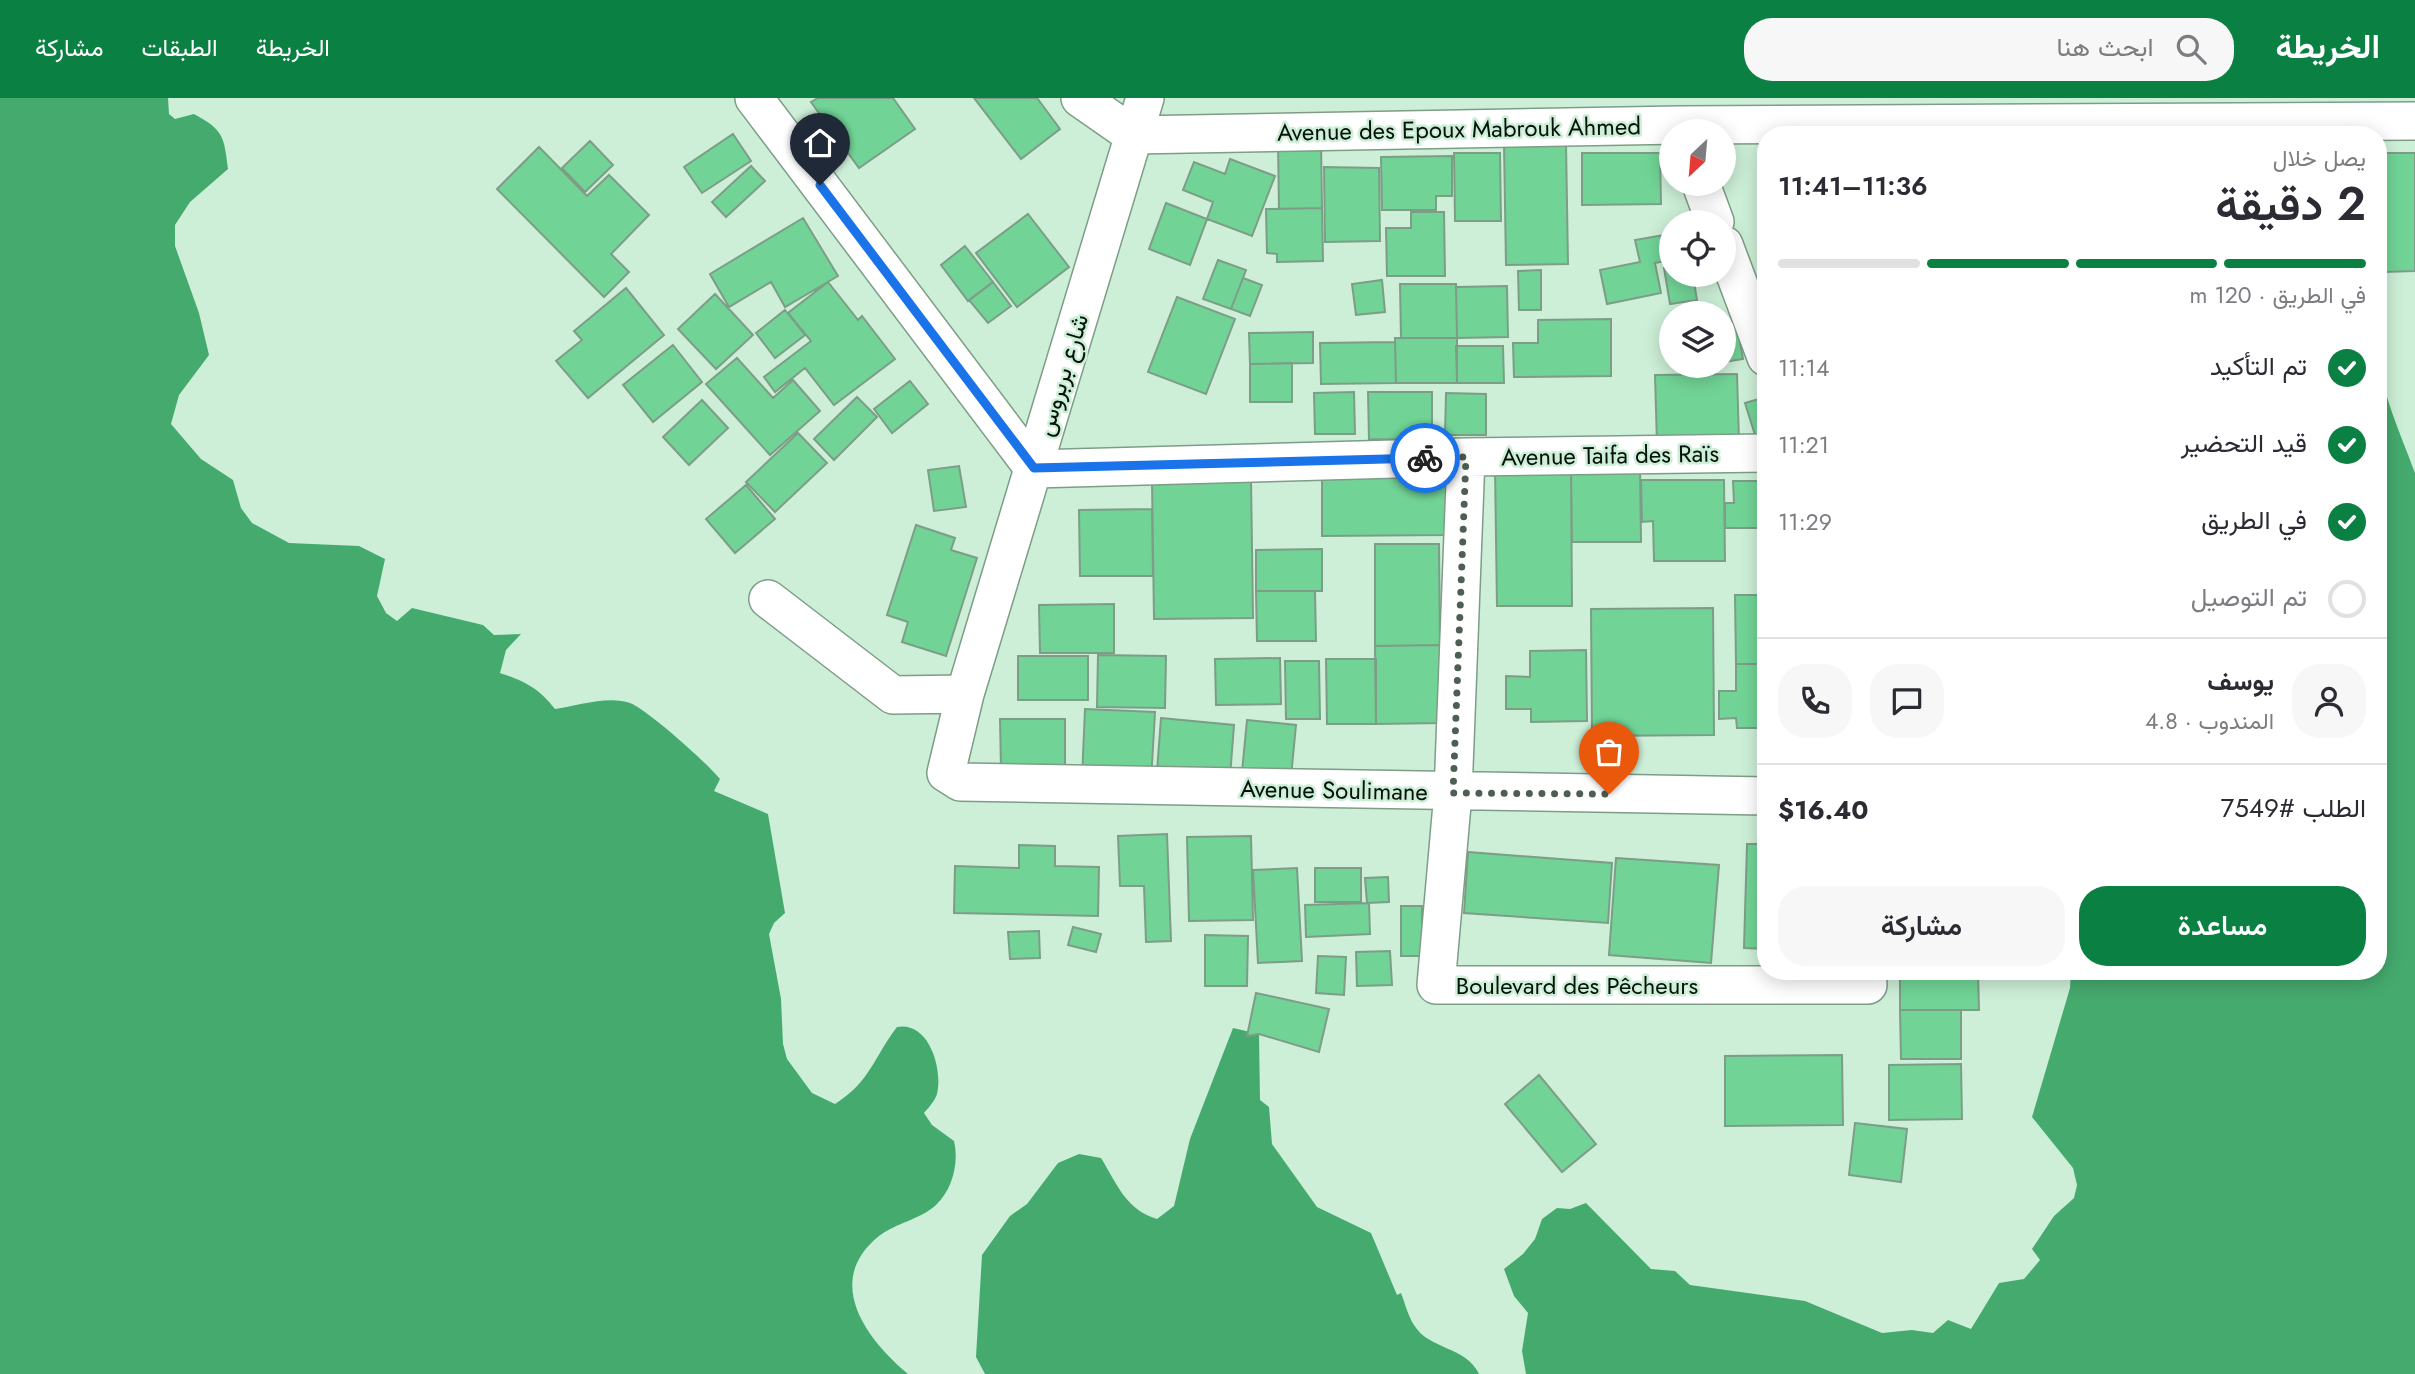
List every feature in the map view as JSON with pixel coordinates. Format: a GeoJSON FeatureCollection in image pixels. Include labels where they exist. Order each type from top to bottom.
{"type":"FeatureCollection","features":[{"type":"Feature","properties":{"kind":"street"},"geometry":{"type":"LineString","coordinates":[[754,98],[1034,468]]}},
{"type":"Feature","properties":{"kind":"street"},"geometry":{"type":"LineString","coordinates":[[1080,98],[1133,135]]}},
{"type":"Feature","properties":{"kind":"street","name":"شارع بربروس"},"geometry":{"type":"LineString","coordinates":[[946,773],[964,694],[1145,98]]}},
{"type":"Feature","properties":{"kind":"street","name":"Avenue des Epoux Mabrouk Ahmed"},"geometry":{"type":"LineString","coordinates":[[1736,125],[2075,110],[2415,121]]}},
{"type":"Feature","properties":{"kind":"street","name":"Avenue des Epoux Mabrouk Ahmed"},"geometry":{"type":"LineString","coordinates":[[1133,135],[1659,128]]}},
{"type":"Feature","properties":{"kind":"street"},"geometry":{"type":"LineString","coordinates":[[1736,277],[1757,333]]}},
{"type":"Feature","properties":{"kind":"street","name":"Avenue Taifa des Raïs"},"geometry":{"type":"LineString","coordinates":[[1034,468],[1466,457],[1757,453]]}},
{"type":"Feature","properties":{"kind":"street","name":"Boulevard des Pêcheurs"},"geometry":{"type":"LineString","coordinates":[[1466,457],[1453,793],[1436,985],[1757,980]]}},
{"type":"Feature","properties":{"kind":"street"},"geometry":{"type":"LineString","coordinates":[[768,599],[893,695],[964,694]]}},
{"type":"Feature","properties":{"kind":"street","name":"Avenue Soulimane"},"geometry":{"type":"LineString","coordinates":[[946,773],[960,782],[1453,793],[1757,796]]}},
{"type":"Feature","properties":{"kind":"shaded area"},"geometry":{"type":"Polygon","coordinates":[[[0,98],[168,98],[169,114],[175,119],[194,114],[211,125],[221,136],[228,169],[190,202],[175,225],[175,246],[199,313],[209,355],[179,395],[171,424],[201,459],[233,480],[241,508],[252,523],[289,543],[359,546],[385,559],[377,596],[386,613],[397,621],[412,608],[483,625],[494,635],[521,634],[506,650],[500,673],[530,686],[555,709],[612,700],[630,703],[663,726],[713,771],[720,779],[714,791],[768,814],[785,913],[774,923],[769,934],[781,999],[783,1044],[787,1059],[812,1093],[835,1104],[864,1078],[897,1027],[908,1027],[918,1031],[925,1039],[938,1072],[937,1094],[924,1113],[932,1125],[954,1141],[955,1166],[947,1191],[930,1210],[879,1236],[862,1253],[854,1272],[852,1290],[866,1327],[892,1360],[908,1374],[0,1374],[0,98]]]}},
{"type":"Feature","properties":{"kind":"shaded area"},"geometry":{"type":"Polygon","coordinates":[[[2387,398],[2415,473],[2415,1374],[1526,1374],[1522,1351],[1528,1313],[1514,1296],[1504,1269],[1523,1254],[1535,1239],[1542,1219],[1557,1208],[1570,1209],[1586,1203],[1651,1269],[1675,1271],[1690,1285],[1805,1301],[1882,1333],[1912,1330],[1933,1333],[1948,1320],[1971,1329],[1999,1283],[2024,1279],[2040,1260],[2032,1249],[2054,1216],[2074,1198],[2077,1185],[2073,1168],[2032,1117],[2070,980],[2387,980],[2387,398]]]}},
{"type":"Feature","properties":{"kind":"shaded area"},"geometry":{"type":"Polygon","coordinates":[[[1233,1028],[1259,1034],[1260,1100],[1269,1107],[1272,1144],[1317,1207],[1371,1233],[1397,1295],[1401,1293],[1410,1318],[1421,1333],[1465,1358],[1479,1374],[985,1374],[976,1357],[982,1255],[1010,1216],[1027,1204],[1058,1163],[1079,1154],[1101,1158],[1123,1195],[1146,1215],[1157,1219],[1174,1206],[1190,1139],[1233,1028]]]}},
{"type":"Feature","properties":{"kind":"building"},"geometry":{"type":"Polygon","coordinates":[[[818,98],[893,98],[915,129],[859,168],[811,102],[818,98]]]}},
{"type":"Feature","properties":{"kind":"building"},"geometry":{"type":"Polygon","coordinates":[[[974,98],[1037,98],[1060,129],[1021,159],[974,98]]]}},
{"type":"Feature","properties":{"kind":"building"},"geometry":{"type":"Polygon","coordinates":[[[733,134],[751,161],[702,193],[684,167],[733,134]]]}},
{"type":"Feature","properties":{"kind":"building"},"geometry":{"type":"Polygon","coordinates":[[[590,141],[613,165],[585,192],[562,168],[590,141]]]}},
{"type":"Feature","properties":{"kind":"building"},"geometry":{"type":"Polygon","coordinates":[[[1321,142],[1322,208],[1279,209],[1278,143],[1321,142]]]}},
{"type":"Feature","properties":{"kind":"building"},"geometry":{"type":"Polygon","coordinates":[[[1566,143],[1568,264],[1506,265],[1504,144],[1566,143]]]}},
{"type":"Feature","properties":{"kind":"building"},"geometry":{"type":"Polygon","coordinates":[[[539,147],[587,196],[609,175],[649,215],[611,254],[629,272],[604,297],[497,189],[539,147]]]}},
{"type":"Feature","properties":{"kind":"building"},"geometry":{"type":"Polygon","coordinates":[[[1454,153],[1500,153],[1501,221],[1455,221],[1454,153]]]}},
{"type":"Feature","properties":{"kind":"building"},"geometry":{"type":"Polygon","coordinates":[[[1582,153],[1659,153],[1661,204],[1582,205],[1582,153]]]}},
{"type":"Feature","properties":{"kind":"building"},"geometry":{"type":"Polygon","coordinates":[[[2387,153],[2415,153],[2415,271],[2387,272],[2387,153]]]}},
{"type":"Feature","properties":{"kind":"building"},"geometry":{"type":"Polygon","coordinates":[[[1452,156],[1452,196],[1436,196],[1436,210],[1382,210],[1381,157],[1452,156]]]}},
{"type":"Feature","properties":{"kind":"building"},"geometry":{"type":"Polygon","coordinates":[[[1230,159],[1275,176],[1252,236],[1207,219],[1213,202],[1183,190],[1194,162],[1225,174],[1230,159]]]}},
{"type":"Feature","properties":{"kind":"building"},"geometry":{"type":"Polygon","coordinates":[[[751,166],[765,181],[726,217],[712,202],[751,166]]]}},
{"type":"Feature","properties":{"kind":"building"},"geometry":{"type":"Polygon","coordinates":[[[1324,167],[1379,168],[1380,241],[1325,242],[1324,167]]]}},
{"type":"Feature","properties":{"kind":"building"},"geometry":{"type":"Polygon","coordinates":[[[1166,203],[1207,219],[1190,265],[1149,249],[1166,203]]]}},
{"type":"Feature","properties":{"kind":"building"},"geometry":{"type":"Polygon","coordinates":[[[1322,208],[1323,261],[1277,262],[1277,254],[1267,253],[1266,209],[1322,208]]]}},
{"type":"Feature","properties":{"kind":"building"},"geometry":{"type":"Polygon","coordinates":[[[1411,212],[1444,212],[1445,276],[1387,276],[1386,228],[1411,228],[1411,212]]]}},
{"type":"Feature","properties":{"kind":"building"},"geometry":{"type":"Polygon","coordinates":[[[1028,214],[1069,267],[1017,307],[976,253],[1028,214]]]}},
{"type":"Feature","properties":{"kind":"building"},"geometry":{"type":"Polygon","coordinates":[[[803,218],[838,276],[785,307],[771,282],[729,307],[710,274],[803,218]]]}},
{"type":"Feature","properties":{"kind":"building"},"geometry":{"type":"Polygon","coordinates":[[[1659,236],[1659,262],[1655,263],[1661,293],[1607,304],[1600,270],[1640,262],[1635,240],[1659,236]]]}},
{"type":"Feature","properties":{"kind":"building"},"geometry":{"type":"Polygon","coordinates":[[[965,246],[993,282],[968,301],[941,265],[965,246]]]}},
{"type":"Feature","properties":{"kind":"building"},"geometry":{"type":"Polygon","coordinates":[[[1218,260],[1246,270],[1231,309],[1203,299],[1218,260]]]}},
{"type":"Feature","properties":{"kind":"building"},"geometry":{"type":"Polygon","coordinates":[[[1541,270],[1541,310],[1519,310],[1518,271],[1541,270]]]}},
{"type":"Feature","properties":{"kind":"building"},"geometry":{"type":"Polygon","coordinates":[[[1243,278],[1262,285],[1250,316],[1231,309],[1243,278]]]}},
{"type":"Feature","properties":{"kind":"building"},"geometry":{"type":"Polygon","coordinates":[[[1382,280],[1385,312],[1356,315],[1352,284],[1382,280]]]}},
{"type":"Feature","properties":{"kind":"building"},"geometry":{"type":"Polygon","coordinates":[[[828,282],[858,320],[862,316],[895,359],[834,405],[805,368],[775,392],[764,377],[811,341],[788,313],[828,282]]]}},
{"type":"Feature","properties":{"kind":"building"},"geometry":{"type":"Polygon","coordinates":[[[993,282],[1011,306],[988,323],[969,300],[993,282]]]}},
{"type":"Feature","properties":{"kind":"building"},"geometry":{"type":"Polygon","coordinates":[[[1400,284],[1456,284],[1457,338],[1401,338],[1400,284]]]}},
{"type":"Feature","properties":{"kind":"building"},"geometry":{"type":"Polygon","coordinates":[[[1507,286],[1508,337],[1457,338],[1456,287],[1507,286]]]}},
{"type":"Feature","properties":{"kind":"building"},"geometry":{"type":"Polygon","coordinates":[[[1667,287],[1695,287],[1697,300],[1670,301],[1667,287]]]}},
{"type":"Feature","properties":{"kind":"building"},"geometry":{"type":"Polygon","coordinates":[[[626,288],[664,335],[588,398],[556,361],[582,340],[574,331],[626,288]]]}},
{"type":"Feature","properties":{"kind":"building"},"geometry":{"type":"Polygon","coordinates":[[[715,294],[753,335],[716,369],[678,329],[715,294]]]}},
{"type":"Feature","properties":{"kind":"building"},"geometry":{"type":"Polygon","coordinates":[[[1177,297],[1235,319],[1206,394],[1148,372],[1177,297]]]}},
{"type":"Feature","properties":{"kind":"building"},"geometry":{"type":"Polygon","coordinates":[[[785,310],[805,335],[775,358],[756,333],[785,310]]]}},
{"type":"Feature","properties":{"kind":"building"},"geometry":{"type":"Polygon","coordinates":[[[1611,319],[1611,376],[1514,377],[1513,343],[1538,343],[1538,320],[1611,319]]]}},
{"type":"Feature","properties":{"kind":"building"},"geometry":{"type":"Polygon","coordinates":[[[1736,321],[1743,359],[1736,360],[1736,321]]]}},
{"type":"Feature","properties":{"kind":"building"},"geometry":{"type":"Polygon","coordinates":[[[1313,332],[1313,363],[1250,364],[1249,333],[1313,332]]]}},
{"type":"Feature","properties":{"kind":"building"},"geometry":{"type":"Polygon","coordinates":[[[1395,338],[1457,338],[1457,383],[1396,383],[1395,338]]]}},
{"type":"Feature","properties":{"kind":"building"},"geometry":{"type":"Polygon","coordinates":[[[1395,342],[1396,383],[1321,384],[1320,343],[1395,342]]]}},
{"type":"Feature","properties":{"kind":"building"},"geometry":{"type":"Polygon","coordinates":[[[673,345],[702,382],[653,422],[623,385],[673,345]]]}},
{"type":"Feature","properties":{"kind":"building"},"geometry":{"type":"Polygon","coordinates":[[[1456,346],[1503,346],[1504,383],[1457,383],[1456,346]]]}},
{"type":"Feature","properties":{"kind":"building"},"geometry":{"type":"Polygon","coordinates":[[[737,358],[773,398],[793,380],[820,411],[770,455],[706,384],[737,358]]]}},
{"type":"Feature","properties":{"kind":"building"},"geometry":{"type":"Polygon","coordinates":[[[1292,363],[1292,402],[1250,402],[1250,364],[1292,363]]]}},
{"type":"Feature","properties":{"kind":"building"},"geometry":{"type":"Polygon","coordinates":[[[1736,374],[1739,441],[1657,444],[1655,375],[1659,375],[1659,378],[1736,378],[1736,374]]]}},
{"type":"Feature","properties":{"kind":"building"},"geometry":{"type":"Polygon","coordinates":[[[910,381],[928,404],[892,433],[874,409],[910,381]]]}},
{"type":"Feature","properties":{"kind":"building"},"geometry":{"type":"Polygon","coordinates":[[[1354,392],[1355,434],[1315,434],[1314,393],[1354,392]]]}},
{"type":"Feature","properties":{"kind":"building"},"geometry":{"type":"Polygon","coordinates":[[[1368,392],[1432,392],[1432,440],[1369,439],[1368,392]]]}},
{"type":"Feature","properties":{"kind":"building"},"geometry":{"type":"Polygon","coordinates":[[[1446,393],[1486,394],[1486,435],[1445,435],[1446,393]]]}},
{"type":"Feature","properties":{"kind":"building"},"geometry":{"type":"Polygon","coordinates":[[[857,397],[877,417],[834,460],[814,439],[857,397]]]}},
{"type":"Feature","properties":{"kind":"building"},"geometry":{"type":"Polygon","coordinates":[[[702,400],[728,428],[689,465],[663,437],[702,400]]]}},
{"type":"Feature","properties":{"kind":"building"},"geometry":{"type":"Polygon","coordinates":[[[1757,400],[1757,434],[1755,435],[1745,403],[1757,400]]]}},
{"type":"Feature","properties":{"kind":"building"},"geometry":{"type":"Polygon","coordinates":[[[798,433],[827,463],[775,512],[746,482],[798,433]]]}},
{"type":"Feature","properties":{"kind":"building"},"geometry":{"type":"Polygon","coordinates":[[[959,466],[966,507],[934,511],[928,470],[959,466]]]}},
{"type":"Feature","properties":{"kind":"building"},"geometry":{"type":"Polygon","coordinates":[[[1571,467],[1572,606],[1497,606],[1495,468],[1571,467]]]}},
{"type":"Feature","properties":{"kind":"building"},"geometry":{"type":"Polygon","coordinates":[[[1571,467],[1640,467],[1641,542],[1572,542],[1571,467]]]}},
{"type":"Feature","properties":{"kind":"building"},"geometry":{"type":"Polygon","coordinates":[[[1446,471],[1446,535],[1322,536],[1322,473],[1446,471]]]}},
{"type":"Feature","properties":{"kind":"building"},"geometry":{"type":"Polygon","coordinates":[[[1251,479],[1253,618],[1154,619],[1152,480],[1251,479]]]}},
{"type":"Feature","properties":{"kind":"building"},"geometry":{"type":"Polygon","coordinates":[[[1641,480],[1724,480],[1725,561],[1654,561],[1653,521],[1642,522],[1641,480]]]}},
{"type":"Feature","properties":{"kind":"building"},"geometry":{"type":"Polygon","coordinates":[[[1733,481],[1757,481],[1757,528],[1725,528],[1725,503],[1734,503],[1733,481]]]}},
{"type":"Feature","properties":{"kind":"building"},"geometry":{"type":"Polygon","coordinates":[[[746,485],[775,519],[735,553],[706,519],[746,485]]]}},
{"type":"Feature","properties":{"kind":"building"},"geometry":{"type":"Polygon","coordinates":[[[1152,509],[1153,576],[1080,576],[1079,510],[1152,509]]]}},
{"type":"Feature","properties":{"kind":"building"},"geometry":{"type":"Polygon","coordinates":[[[916,525],[955,538],[951,550],[977,558],[946,656],[902,642],[908,622],[887,615],[916,525]]]}},
{"type":"Feature","properties":{"kind":"building"},"geometry":{"type":"Polygon","coordinates":[[[1375,544],[1439,544],[1440,645],[1375,646],[1375,544]]]}},
{"type":"Feature","properties":{"kind":"building"},"geometry":{"type":"Polygon","coordinates":[[[1322,549],[1322,591],[1256,591],[1256,550],[1322,549]]]}},
{"type":"Feature","properties":{"kind":"building"},"geometry":{"type":"Polygon","coordinates":[[[1256,591],[1315,591],[1316,641],[1257,641],[1256,591]]]}},
{"type":"Feature","properties":{"kind":"building"},"geometry":{"type":"Polygon","coordinates":[[[1735,595],[1757,595],[1757,664],[1736,664],[1735,595]]]}},
{"type":"Feature","properties":{"kind":"building"},"geometry":{"type":"Polygon","coordinates":[[[1114,604],[1114,653],[1040,653],[1039,605],[1114,604]]]}},
{"type":"Feature","properties":{"kind":"building"},"geometry":{"type":"Polygon","coordinates":[[[1713,608],[1714,735],[1592,736],[1591,609],[1713,608]]]}},
{"type":"Feature","properties":{"kind":"building"},"geometry":{"type":"Polygon","coordinates":[[[1440,645],[1441,723],[1376,724],[1375,646],[1440,645]]]}},
{"type":"Feature","properties":{"kind":"building"},"geometry":{"type":"Polygon","coordinates":[[[1586,650],[1587,721],[1531,722],[1531,709],[1506,709],[1506,676],[1530,677],[1530,651],[1586,650]]]}},
{"type":"Feature","properties":{"kind":"building"},"geometry":{"type":"Polygon","coordinates":[[[1098,655],[1166,656],[1165,708],[1097,707],[1098,655]]]}},
{"type":"Feature","properties":{"kind":"building"},"geometry":{"type":"Polygon","coordinates":[[[1018,656],[1088,656],[1088,700],[1018,700],[1018,656]]]}},
{"type":"Feature","properties":{"kind":"building"},"geometry":{"type":"Polygon","coordinates":[[[1280,658],[1281,704],[1216,705],[1215,659],[1280,658]]]}},
{"type":"Feature","properties":{"kind":"building"},"geometry":{"type":"Polygon","coordinates":[[[1326,659],[1376,659],[1376,724],[1327,724],[1326,659]]]}},
{"type":"Feature","properties":{"kind":"building"},"geometry":{"type":"Polygon","coordinates":[[[1285,661],[1319,661],[1320,719],[1286,719],[1285,661]]]}},
{"type":"Feature","properties":{"kind":"building"},"geometry":{"type":"Polygon","coordinates":[[[1736,664],[1757,664],[1757,728],[1737,728],[1736,718],[1719,719],[1719,691],[1736,691],[1736,664]]]}},
{"type":"Feature","properties":{"kind":"building"},"geometry":{"type":"Polygon","coordinates":[[[1085,709],[1155,712],[1151,782],[1082,778],[1085,709]]]}},
{"type":"Feature","properties":{"kind":"building"},"geometry":{"type":"Polygon","coordinates":[[[1161,718],[1234,725],[1230,777],[1157,771],[1161,718]]]}},
{"type":"Feature","properties":{"kind":"building"},"geometry":{"type":"Polygon","coordinates":[[[1000,719],[1065,719],[1065,770],[1001,769],[1000,719]]]}},
{"type":"Feature","properties":{"kind":"building"},"geometry":{"type":"Polygon","coordinates":[[[1247,720],[1296,725],[1291,777],[1242,772],[1247,720]]]}},
{"type":"Feature","properties":{"kind":"building"},"geometry":{"type":"Polygon","coordinates":[[[1167,834],[1171,941],[1146,942],[1144,886],[1120,886],[1118,836],[1167,834]]]}},
{"type":"Feature","properties":{"kind":"building"},"geometry":{"type":"Polygon","coordinates":[[[1251,836],[1253,920],[1189,921],[1187,837],[1251,836]]]}},
{"type":"Feature","properties":{"kind":"building"},"geometry":{"type":"Polygon","coordinates":[[[1747,844],[1757,844],[1757,949],[1744,948],[1747,844]]]}},
{"type":"Feature","properties":{"kind":"building"},"geometry":{"type":"Polygon","coordinates":[[[1019,845],[1055,846],[1055,866],[1099,867],[1098,916],[954,913],[955,866],[1019,868],[1019,845]]]}},
{"type":"Feature","properties":{"kind":"building"},"geometry":{"type":"Polygon","coordinates":[[[1468,852],[1612,863],[1608,923],[1464,913],[1468,852]]]}},
{"type":"Feature","properties":{"kind":"building"},"geometry":{"type":"Polygon","coordinates":[[[1616,858],[1719,865],[1711,963],[1609,955],[1616,858]]]}},
{"type":"Feature","properties":{"kind":"building"},"geometry":{"type":"Polygon","coordinates":[[[1297,868],[1302,961],[1258,963],[1253,870],[1297,868]]]}},
{"type":"Feature","properties":{"kind":"building"},"geometry":{"type":"Polygon","coordinates":[[[1315,868],[1361,868],[1361,902],[1315,902],[1315,868]]]}},
{"type":"Feature","properties":{"kind":"building"},"geometry":{"type":"Polygon","coordinates":[[[1388,877],[1389,902],[1367,903],[1365,878],[1388,877]]]}},
{"type":"Feature","properties":{"kind":"building"},"geometry":{"type":"Polygon","coordinates":[[[1369,903],[1370,934],[1306,937],[1305,905],[1369,903]]]}},
{"type":"Feature","properties":{"kind":"building"},"geometry":{"type":"Polygon","coordinates":[[[1401,906],[1422,906],[1422,956],[1401,956],[1401,906]]]}},
{"type":"Feature","properties":{"kind":"building"},"geometry":{"type":"Polygon","coordinates":[[[1073,927],[1101,934],[1096,952],[1068,945],[1073,927]]]}},
{"type":"Feature","properties":{"kind":"building"},"geometry":{"type":"Polygon","coordinates":[[[1039,931],[1040,958],[1010,959],[1008,932],[1039,931]]]}},
{"type":"Feature","properties":{"kind":"building"},"geometry":{"type":"Polygon","coordinates":[[[1205,935],[1248,936],[1247,986],[1205,986],[1205,935]]]}},
{"type":"Feature","properties":{"kind":"building"},"geometry":{"type":"Polygon","coordinates":[[[1390,951],[1392,985],[1357,986],[1356,952],[1390,951]]]}},
{"type":"Feature","properties":{"kind":"building"},"geometry":{"type":"Polygon","coordinates":[[[1318,956],[1346,957],[1344,995],[1316,993],[1318,956]]]}},
{"type":"Feature","properties":{"kind":"building"},"geometry":{"type":"Polygon","coordinates":[[[1900,980],[1978,980],[1979,1010],[1900,1010],[1900,980]]]}},
{"type":"Feature","properties":{"kind":"building"},"geometry":{"type":"Polygon","coordinates":[[[1256,993],[1329,1009],[1319,1052],[1259,1034],[1247,1036],[1256,993]]]}},
{"type":"Feature","properties":{"kind":"building"},"geometry":{"type":"Polygon","coordinates":[[[1900,1010],[1961,1010],[1961,1059],[1901,1059],[1900,1010]]]}},
{"type":"Feature","properties":{"kind":"building"},"geometry":{"type":"Polygon","coordinates":[[[1842,1055],[1843,1125],[1725,1126],[1725,1056],[1842,1055]]]}},
{"type":"Feature","properties":{"kind":"building"},"geometry":{"type":"Polygon","coordinates":[[[1961,1064],[1962,1119],[1889,1120],[1889,1065],[1961,1064]]]}},
{"type":"Feature","properties":{"kind":"building"},"geometry":{"type":"Polygon","coordinates":[[[1539,1075],[1596,1144],[1562,1172],[1505,1104],[1539,1075]]]}},
{"type":"Feature","properties":{"kind":"building"},"geometry":{"type":"Polygon","coordinates":[[[1855,1123],[1907,1129],[1901,1182],[1849,1175],[1855,1123]]]}},
{"type":"Feature","properties":{"kind":"way so far"},"geometry":{"type":"LineString","coordinates":[[1425,458],[1466,457],[1453,793],[1609,794]]}},
{"type":"Feature","properties":{"kind":"route"},"geometry":{"type":"LineString","coordinates":[[820,185],[1034,468],[1425,458]]}}]}
